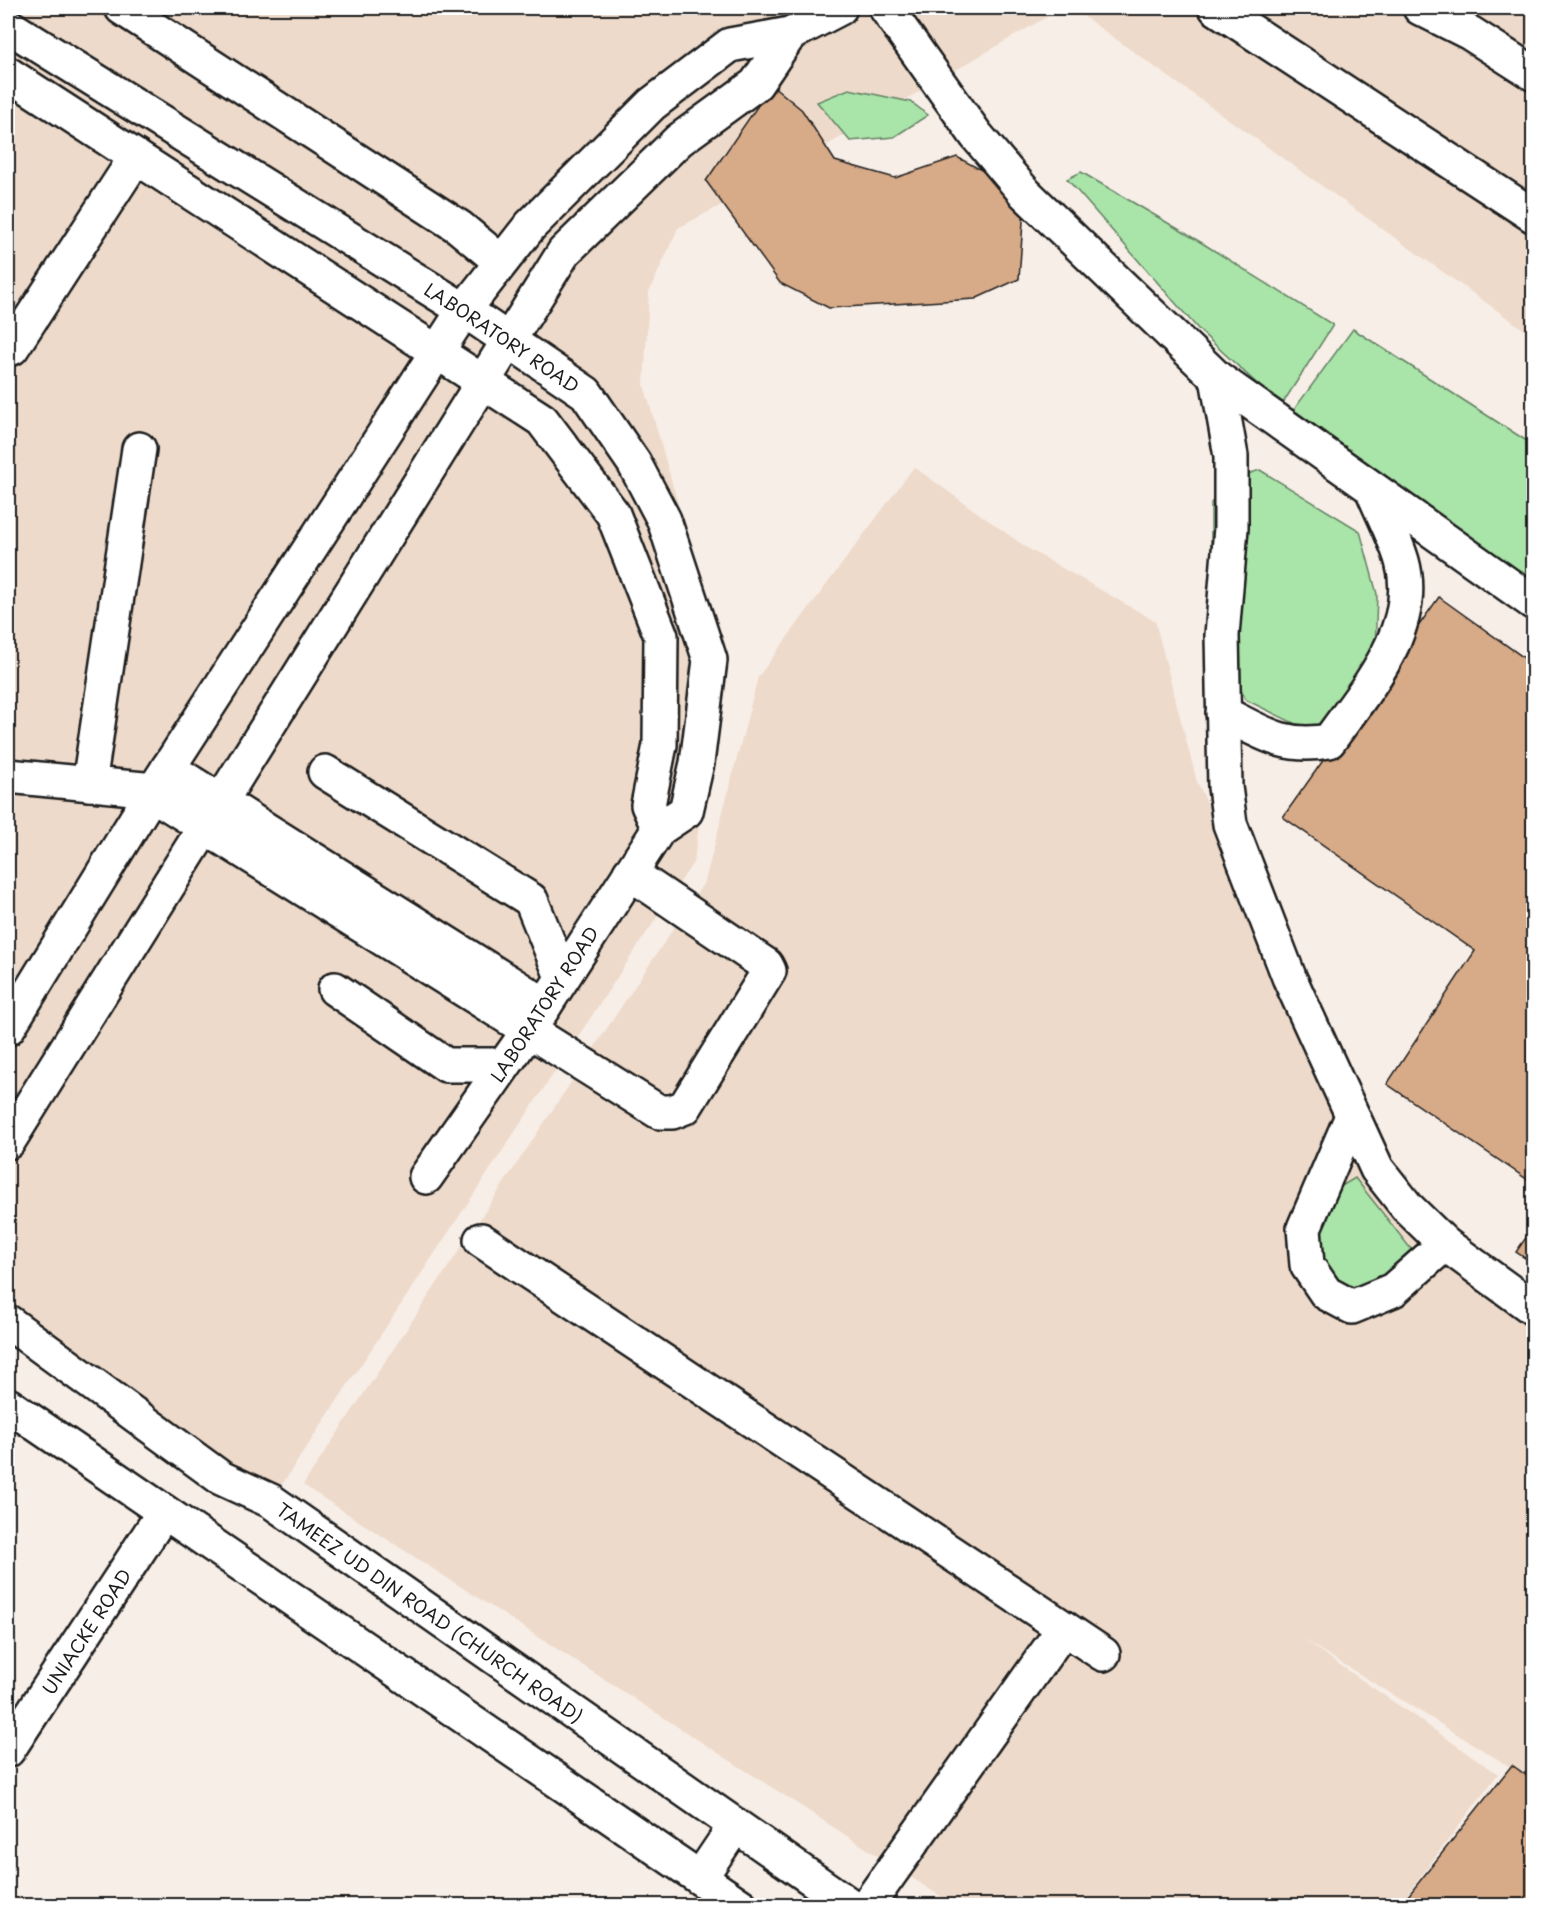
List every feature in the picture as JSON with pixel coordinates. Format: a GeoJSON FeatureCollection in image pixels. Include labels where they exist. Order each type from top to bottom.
{"type":"FeatureCollection","features":[{"type":"Feature","properties":{"kind":"street"},"geometry":{"type":"LineString","coordinates":[[122,8],[459,227],[500,261]]}},
{"type":"Feature","properties":{"kind":"street"},"geometry":{"type":"LineString","coordinates":[[8,1028],[158,784],[464,310],[500,261],[530,226],[652,104],[730,45],[840,8]]}},
{"type":"Feature","properties":{"kind":"street"},"geometry":{"type":"LineString","coordinates":[[886,8],[976,135],[1024,193],[1217,378],[1533,603]]}},
{"type":"Feature","properties":{"kind":"street"},"geometry":{"type":"LineString","coordinates":[[1216,8],[1533,216]]}},
{"type":"Feature","properties":{"kind":"street"},"geometry":{"type":"LineString","coordinates":[[1420,8],[1470,33],[1533,74]]}},
{"type":"Feature","properties":{"kind":"street","name":"LABORATORY ROAD"},"geometry":{"type":"LineString","coordinates":[[16,20],[464,310],[586,393],[634,463],[664,520],[710,660],[697,763],[686,811],[659,829],[537,1017],[426,1177]]}},
{"type":"Feature","properties":{"kind":"street"},"geometry":{"type":"LineString","coordinates":[[8,1142],[564,252],[679,140],[756,84],[804,22]]}},
{"type":"Feature","properties":{"kind":"street"},"geometry":{"type":"LineString","coordinates":[[8,74],[542,420],[613,514],[661,636],[660,745],[648,805],[659,829]]}},
{"type":"Feature","properties":{"kind":"street"},"geometry":{"type":"LineString","coordinates":[[12,348],[136,157]]}},
{"type":"Feature","properties":{"kind":"street"},"geometry":{"type":"LineString","coordinates":[[1217,378],[1232,456],[1231,528],[1222,635],[1225,787],[1230,824],[1288,977],[1377,1169],[1407,1207],[1445,1244],[1533,1309]]}},
{"type":"Feature","properties":{"kind":"street"},"geometry":{"type":"LineString","coordinates":[[89,784],[139,449]]}},
{"type":"Feature","properties":{"kind":"street"},"geometry":{"type":"LineString","coordinates":[[1223,713],[1280,741],[1306,745],[1329,741],[1388,656],[1407,596],[1402,562],[1372,489]]}},
{"type":"Feature","properties":{"kind":"street"},"geometry":{"type":"LineString","coordinates":[[325,772],[531,900],[562,977]]}},
{"type":"Feature","properties":{"kind":"street"},"geometry":{"type":"LineString","coordinates":[[8,776],[89,784],[158,784],[213,813],[537,1017],[659,1112],[672,1112],[685,1107],[769,971],[766,965],[630,873]]}},
{"type":"Feature","properties":{"kind":"street"},"geometry":{"type":"LineString","coordinates":[[334,989],[446,1065],[504,1065]]}},
{"type":"Feature","properties":{"kind":"street"},"geometry":{"type":"LineString","coordinates":[[1352,1116],[1304,1228],[1307,1265],[1326,1293],[1352,1307],[1393,1290],[1445,1244]]}},
{"type":"Feature","properties":{"kind":"street"},"geometry":{"type":"LineString","coordinates":[[481,1240],[1102,1654]]}},
{"type":"Feature","properties":{"kind":"street","name":"TAMEEZ UD DIN ROAD (CHURCH ROAD)"},"geometry":{"type":"LineString","coordinates":[[8,1322],[221,1478],[271,1502],[851,1905]]}},
{"type":"Feature","properties":{"kind":"street"},"geometry":{"type":"LineString","coordinates":[[8,1405],[741,1905]]}},
{"type":"Feature","properties":{"kind":"street","name":"UNIACKE ROAD"},"geometry":{"type":"LineString","coordinates":[[8,1750],[164,1512]]}},
{"type":"Feature","properties":{"kind":"street"},"geometry":{"type":"LineString","coordinates":[[867,1905],[1064,1628]]}},
{"type":"Feature","properties":{"kind":"street"},"geometry":{"type":"LineString","coordinates":[[700,1878],[735,1826]]}},
{"type":"Feature","properties":{"kind":"shaded area"},"geometry":{"type":"Polygon","coordinates":[[[8,8],[1062,8],[752,189],[678,228],[649,292],[644,385],[722,657],[694,861],[271,1501],[8,1319],[8,8]]]}},
{"type":"Feature","properties":{"kind":"shaded area"},"geometry":{"type":"Polygon","coordinates":[[[1072,8],[1533,8],[1533,336],[1072,8]]]}},
{"type":"Feature","properties":{"kind":"shaded area"},"geometry":{"type":"Polygon","coordinates":[[[914,467],[1027,548],[1155,621],[1197,782],[1277,950],[1380,1195],[1533,1331],[1533,1781],[1301,1638],[1498,1774],[1399,1905],[954,1905],[303,1485],[705,881],[758,677],[914,467]]]}},
{"type":"Feature","properties":{"kind":"green space"},"geometry":{"type":"Polygon","coordinates":[[[849,89],[911,102],[928,115],[894,137],[850,141],[817,102],[849,89]]]}},
{"type":"Feature","properties":{"kind":"green space"},"geometry":{"type":"Polygon","coordinates":[[[1081,172],[1202,243],[1333,325],[1281,406],[1199,330],[1067,179],[1081,172]]]}},
{"type":"Feature","properties":{"kind":"green space"},"geometry":{"type":"Polygon","coordinates":[[[1353,329],[1533,445],[1533,582],[1290,415],[1353,329]]]}},
{"type":"Feature","properties":{"kind":"green space"},"geometry":{"type":"Polygon","coordinates":[[[1260,470],[1360,531],[1377,594],[1375,652],[1329,726],[1306,729],[1246,700],[1227,661],[1211,547],[1211,503],[1229,480],[1260,470]]]}},
{"type":"Feature","properties":{"kind":"green space"},"geometry":{"type":"Polygon","coordinates":[[[1355,1178],[1411,1249],[1407,1258],[1371,1288],[1347,1290],[1329,1278],[1316,1238],[1338,1188],[1355,1178]]]}},
{"type":"Feature","properties":{"kind":"building"},"geometry":{"type":"Polygon","coordinates":[[[772,85],[802,110],[835,161],[895,178],[957,157],[1025,193],[1019,279],[975,299],[829,308],[780,283],[706,181],[772,85]]]}},
{"type":"Feature","properties":{"kind":"building"},"geometry":{"type":"Polygon","coordinates":[[[1439,597],[1534,665],[1534,1184],[1387,1084],[1475,951],[1283,817],[1439,597]]]}},
{"type":"Feature","properties":{"kind":"building"},"geometry":{"type":"Polygon","coordinates":[[[1534,1226],[1534,1264],[1516,1252],[1534,1226]]]}},
{"type":"Feature","properties":{"kind":"building"},"geometry":{"type":"Polygon","coordinates":[[[1512,1765],[1534,1781],[1534,1906],[1400,1906],[1512,1765]]]}}]}
